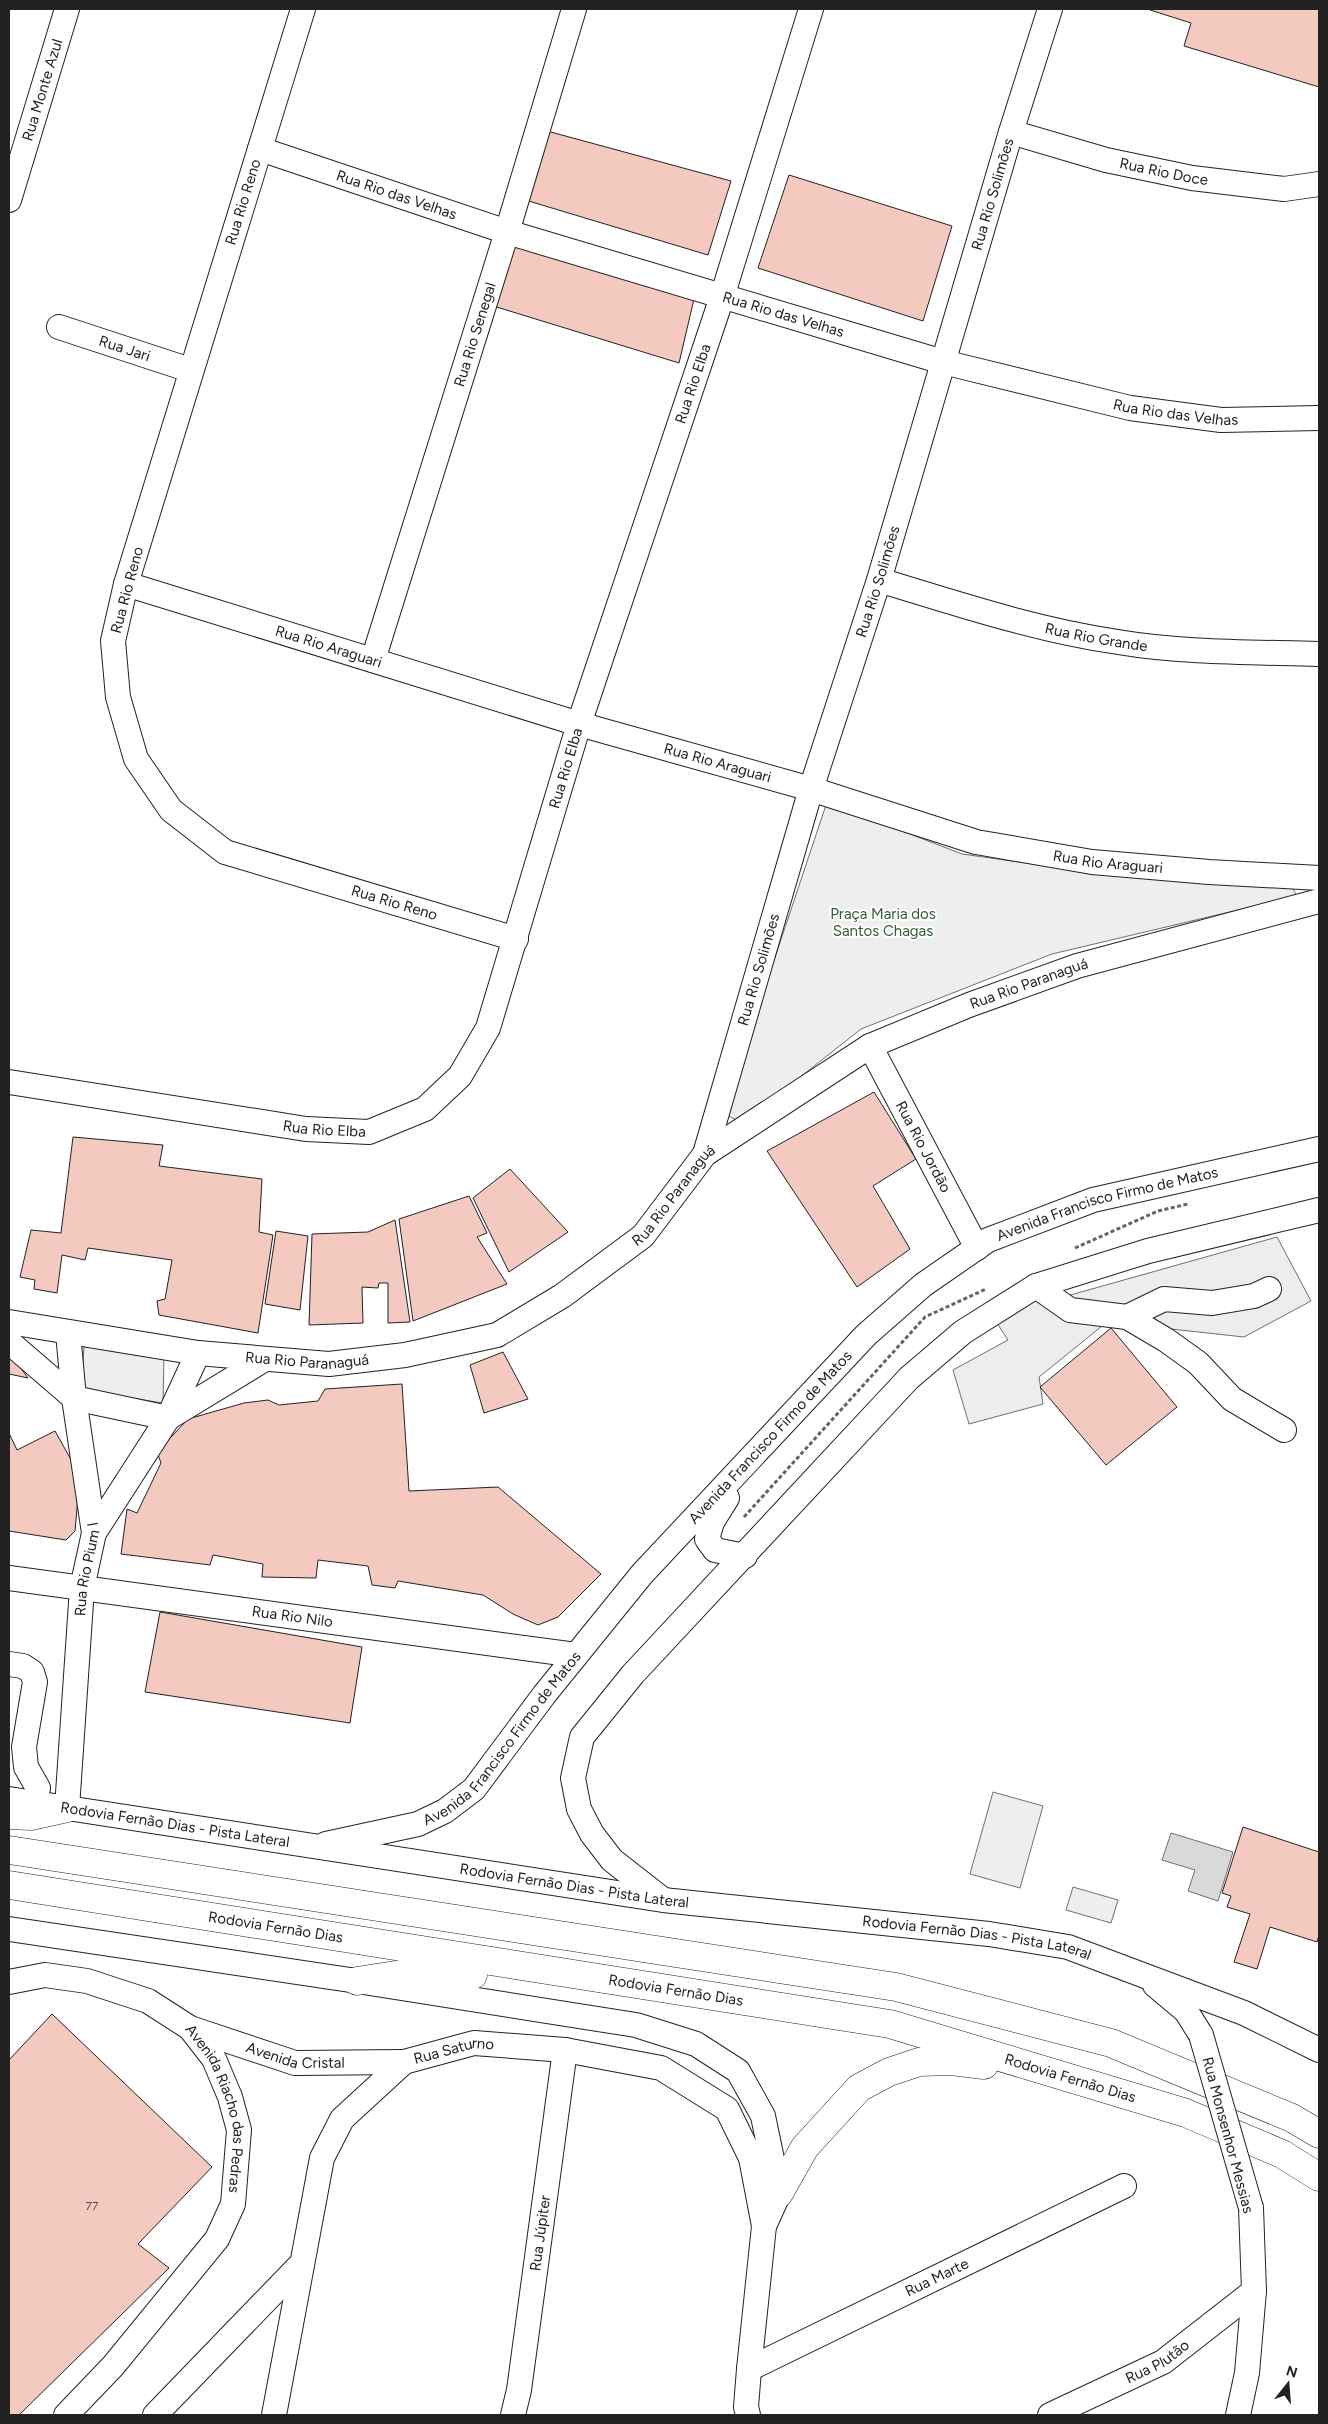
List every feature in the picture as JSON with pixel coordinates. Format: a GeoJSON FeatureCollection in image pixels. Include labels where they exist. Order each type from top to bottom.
{"type":"FeatureCollection","features":[{"type":"Feature","properties":{"kind":"highway"},"geometry":{"type":"LineString","coordinates":[[9,1815],[31,1816],[51,1800]]}},
{"type":"Feature","properties":{"kind":"highway"},"geometry":{"type":"LineString","coordinates":[[9,1850],[896,1987],[1111,2043],[1292,2118],[1319,2134]]}},
{"type":"Feature","properties":{"kind":"highway","name":"Rodovia Fernão Dias"},"geometry":{"type":"LineString","coordinates":[[9,1885],[890,2024],[1186,2113],[1282,2154],[1319,2177]]}},
{"type":"Feature","properties":{"kind":"highway"},"geometry":{"type":"LineString","coordinates":[[357,1981],[428,1970],[632,1992],[668,1988]]}},
{"type":"Feature","properties":{"kind":"highway"},"geometry":{"type":"LineString","coordinates":[[779,2193],[805,2147],[859,2088],[889,2072],[919,2062],[951,2061],[981,2064],[1168,2114],[1186,2113]]}},
{"type":"Feature","properties":{"kind":"street","name":"Rua Monte Azul"},"geometry":{"type":"LineString","coordinates":[[9,200],[67,9]]}},
{"type":"Feature","properties":{"kind":"street","name":"Rua Rio Reno"},"geometry":{"type":"LineString","coordinates":[[303,9],[190,370],[126,584],[113,641],[118,697],[136,759],[170,810],[225,852],[516,939]]}},
{"type":"Feature","properties":{"kind":"street","name":"Rua Rio Senegal"},"geometry":{"type":"LineString","coordinates":[[373,660],[507,232],[574,9]]}},
{"type":"Feature","properties":{"kind":"street","name":"Rua Rio Elba"},"geometry":{"type":"LineString","coordinates":[[9,1082],[306,1129],[369,1132],[425,1109],[460,1076],[488,1028],[579,724],[722,297],[811,9]]}},
{"type":"Feature","properties":{"kind":"street","name":"Rua Rio Solimões"},"geometry":{"type":"LineString","coordinates":[[705,1154],[811,789],[879,580],[1011,132],[1050,9]]}},
{"type":"Feature","properties":{"kind":"street","name":"Rua Rio Doce"},"geometry":{"type":"LineString","coordinates":[[1011,132],[1106,160],[1192,178],[1284,189],[1319,184]]}},
{"type":"Feature","properties":{"kind":"street","name":"Rua Rio das Velhas"},"geometry":{"type":"LineString","coordinates":[[260,149],[507,232],[943,362],[1130,408],[1221,420],[1319,418]]}},
{"type":"Feature","properties":{"kind":"street","name":"Rua Jari"},"geometry":{"type":"LineString","coordinates":[[59,326],[190,370]]}},
{"type":"Feature","properties":{"kind":"street","name":"Rua Rio Grande"},"geometry":{"type":"LineString","coordinates":[[879,580],[1009,620],[1119,643],[1233,652],[1319,654]]}},
{"type":"Feature","properties":{"kind":"street","name":"Rua Rio Araguari"},"geometry":{"type":"LineString","coordinates":[[126,584],[579,724],[811,789],[976,842],[1092,862],[1209,872],[1319,878]]}},
{"type":"Feature","properties":{"kind":"street","name":"Rua Rio Paranaguá"},"geometry":{"type":"LineString","coordinates":[[9,1322],[198,1353],[329,1364],[405,1355],[496,1335],[562,1296],[643,1236],[705,1154],[870,1046],[969,1005],[1077,966],[1319,902]]}},
{"type":"Feature","properties":{"kind":"street","name":"Rua Rio Jordão"},"geometry":{"type":"LineString","coordinates":[[870,1046],[977,1248]]}},
{"type":"Feature","properties":{"kind":"street","name":"Avenida Francisco Firmo de Matos"},"geometry":{"type":"LineString","coordinates":[[310,1847],[418,1824],[445,1811],[474,1790],[576,1655],[642,1574],[866,1335],[923,1285],[988,1240],[1093,1200],[1319,1149]]}},
{"type":"Feature","properties":{"kind":"street"},"geometry":{"type":"LineString","coordinates":[[663,1900],[612,1860],[592,1834],[579,1809],[573,1778],[582,1738],[633,1674],[910,1378],[963,1332],[1036,1286],[1148,1251],[1319,1210]]}},
{"type":"Feature","properties":{"kind":"street"},"geometry":{"type":"LineString","coordinates":[[1036,1286],[1070,1310],[1127,1317],[1166,1340],[1198,1363],[1232,1399],[1284,1430]]}},
{"type":"Feature","properties":{"kind":"street"},"geometry":{"type":"LineString","coordinates":[[1127,1317],[1164,1299],[1212,1303],[1254,1296],[1269,1289]]}},
{"type":"Feature","properties":{"kind":"street","name":"Rua Rio Pium I"},"geometry":{"type":"LineString","coordinates":[[51,1800],[82,1588],[94,1533],[74,1398],[68,1333]]}},
{"type":"Feature","properties":{"kind":"street"},"geometry":{"type":"LineString","coordinates":[[9,1342],[74,1398],[168,1418],[265,1359]]}},
{"type":"Feature","properties":{"kind":"street"},"geometry":{"type":"LineString","coordinates":[[94,1533],[168,1418],[198,1353]]}},
{"type":"Feature","properties":{"kind":"street"},"geometry":{"type":"LineString","coordinates":[[745,1556],[715,1550],[707,1539],[712,1522],[752,1458]]}},
{"type":"Feature","properties":{"kind":"street","name":"Rua Rio Nilo"},"geometry":{"type":"LineString","coordinates":[[9,1578],[576,1655]]}},
{"type":"Feature","properties":{"kind":"street"},"geometry":{"type":"LineString","coordinates":[[9,1664],[23,1666],[32,1672],[35,1682],[24,1747],[26,1767],[51,1800]]}},
{"type":"Feature","properties":{"kind":"street"},"geometry":{"type":"LineString","coordinates":[[9,1771],[17,1773],[51,1800]]}},
{"type":"Feature","properties":{"kind":"street","name":"Rodovia Fernão Dias - Pista Lateral"},"geometry":{"type":"LineString","coordinates":[[9,1799],[51,1800],[310,1847],[663,1900],[989,1934],[1068,1947],[1138,1972]]}},
{"type":"Feature","properties":{"kind":"street"},"geometry":{"type":"LineString","coordinates":[[9,1930],[357,1981],[636,2025],[696,2044],[738,2071],[763,2116],[779,2193],[764,2226],[745,2412]]}},
{"type":"Feature","properties":{"kind":"street"},"geometry":{"type":"LineString","coordinates":[[1138,1972],[1244,2013],[1319,2050]]}},
{"type":"Feature","properties":{"kind":"street","name":"Rua Monsenhor Messias"},"geometry":{"type":"LineString","coordinates":[[1138,1972],[1186,2011],[1201,2034],[1251,2208],[1254,2291],[1247,2373],[1238,2415]]}},
{"type":"Feature","properties":{"kind":"street","name":"Avenida Riacho das Pedras"},"geometry":{"type":"LineString","coordinates":[[9,1982],[44,1975],[88,1982],[148,2001],[190,2028],[214,2059],[230,2097],[239,2130],[233,2204],[218,2239],[114,2366],[66,2415]]}},
{"type":"Feature","properties":{"kind":"street","name":"Avenida Cristal"},"geometry":{"type":"LineString","coordinates":[[190,2028],[296,2063],[404,2062]]}},
{"type":"Feature","properties":{"kind":"street","name":"Rua Saturno"},"geometry":{"type":"LineString","coordinates":[[274,2415],[322,2158],[342,2119],[404,2062],[474,2043],[565,2050],[660,2068],[727,2109],[751,2158],[764,2226]]}},
{"type":"Feature","properties":{"kind":"street","name":"Rua Júpiter"},"geometry":{"type":"LineString","coordinates":[[513,2415],[519,2390],[565,2050]]}},
{"type":"Feature","properties":{"kind":"street","name":"Rua Marte"},"geometry":{"type":"LineString","coordinates":[[749,2369],[1124,2186]]}},
{"type":"Feature","properties":{"kind":"street"},"geometry":{"type":"LineString","coordinates":[[154,2415],[302,2263]]}},
{"type":"Feature","properties":{"kind":"street","name":"Rua Plutão"},"geometry":{"type":"LineString","coordinates":[[1050,2415],[1163,2362],[1254,2291]]}},
{"type":"Feature","properties":{"kind":"green space","name":"Praça Maria dos Santos Chagas"},"geometry":{"type":"Polygon","coordinates":[[[827,802],[962,854],[1104,874],[1289,882],[1297,896],[1052,954],[861,1029],[742,1123],[723,1113],[827,802]]]}},
{"type":"Feature","properties":{"kind":"green space"},"geometry":{"type":"Polygon","coordinates":[[[84,1344],[164,1357],[163,1403],[82,1390],[84,1344]]]}},
{"type":"Feature","properties":{"kind":"green space"},"geometry":{"type":"Polygon","coordinates":[[[993,1792],[1043,1806],[1020,1888],[970,1874],[993,1792]]]}},
{"type":"Feature","properties":{"kind":"green space"},"geometry":{"type":"Polygon","coordinates":[[[1073,1887],[1118,1900],[1111,1923],[1066,1910],[1073,1887]]]}},
{"type":"Feature","properties":{"kind":"shaded area"},"geometry":{"type":"Polygon","coordinates":[[[1277,1237],[1311,1301],[1244,1337],[1107,1322],[1039,1377],[1043,1404],[969,1424],[953,1370],[1008,1340],[991,1314],[1036,1286],[1049,1301],[1277,1237]]]}},
{"type":"Feature","properties":{"kind":"shaded area"},"geometry":{"type":"Polygon","coordinates":[[[1171,1833],[1233,1852],[1218,1901],[1188,1891],[1195,1870],[1162,1860],[1171,1833]]]}},
{"type":"Feature","properties":{"kind":"building"},"geometry":{"type":"Polygon","coordinates":[[[1147,9],[1319,9],[1319,87],[1184,46],[1191,23],[1147,9]]]}},
{"type":"Feature","properties":{"kind":"building"},"geometry":{"type":"Polygon","coordinates":[[[547,131],[731,181],[708,255],[522,199],[547,131]]]}},
{"type":"Feature","properties":{"kind":"building"},"geometry":{"type":"Polygon","coordinates":[[[789,175],[952,226],[923,321],[758,268],[789,175]]]}},
{"type":"Feature","properties":{"kind":"building"},"geometry":{"type":"Polygon","coordinates":[[[513,246],[694,299],[679,363],[490,305],[513,246]]]}},
{"type":"Feature","properties":{"kind":"building"},"geometry":{"type":"Polygon","coordinates":[[[874,1092],[916,1159],[873,1186],[910,1249],[857,1287],[767,1151],[874,1092]]]}},
{"type":"Feature","properties":{"kind":"building"},"geometry":{"type":"Polygon","coordinates":[[[73,1137],[163,1145],[159,1166],[262,1179],[259,1232],[273,1235],[258,1333],[159,1315],[157,1301],[165,1299],[172,1260],[88,1248],[85,1260],[62,1255],[57,1293],[34,1289],[35,1280],[20,1277],[31,1230],[61,1233],[73,1137]]]}},
{"type":"Feature","properties":{"kind":"building"},"geometry":{"type":"Polygon","coordinates":[[[510,1169],[568,1232],[509,1272],[473,1198],[510,1169]]]}},
{"type":"Feature","properties":{"kind":"building"},"geometry":{"type":"Polygon","coordinates":[[[469,1196],[487,1233],[477,1237],[507,1284],[413,1321],[399,1219],[469,1196]]]}},
{"type":"Feature","properties":{"kind":"building"},"geometry":{"type":"Polygon","coordinates":[[[395,1220],[410,1322],[388,1323],[388,1283],[379,1283],[378,1288],[362,1287],[363,1323],[309,1325],[312,1234],[368,1232],[395,1220]]]}},
{"type":"Feature","properties":{"kind":"building"},"geometry":{"type":"Polygon","coordinates":[[[276,1231],[308,1236],[300,1310],[265,1304],[276,1231]]]}},
{"type":"Feature","properties":{"kind":"building"},"geometry":{"type":"Polygon","coordinates":[[[1111,1328],[1177,1407],[1106,1465],[1040,1387],[1111,1328]]]}},
{"type":"Feature","properties":{"kind":"building"},"geometry":{"type":"Polygon","coordinates":[[[9,1352],[28,1378],[9,1374],[9,1352]]]}},
{"type":"Feature","properties":{"kind":"building"},"geometry":{"type":"Polygon","coordinates":[[[503,1352],[528,1399],[484,1413],[470,1365],[503,1352]]]}},
{"type":"Feature","properties":{"kind":"building"},"geometry":{"type":"Polygon","coordinates":[[[402,1384],[409,1491],[498,1487],[601,1574],[558,1617],[538,1625],[513,1614],[483,1595],[398,1581],[395,1588],[372,1585],[368,1566],[318,1560],[316,1578],[262,1577],[263,1564],[213,1555],[210,1565],[121,1554],[127,1509],[137,1513],[161,1463],[157,1452],[188,1419],[244,1403],[268,1400],[279,1405],[318,1401],[325,1389],[402,1384]]]}},
{"type":"Feature","properties":{"kind":"building"},"geometry":{"type":"Polygon","coordinates":[[[55,1431],[74,1465],[78,1497],[75,1531],[66,1540],[9,1531],[9,1433],[17,1450],[55,1431]]]}},
{"type":"Feature","properties":{"kind":"building"},"geometry":{"type":"Polygon","coordinates":[[[160,1612],[362,1647],[350,1723],[145,1692],[160,1612]]]}},
{"type":"Feature","properties":{"kind":"building"},"geometry":{"type":"Polygon","coordinates":[[[1243,1827],[1319,1852],[1319,1935],[1317,1942],[1270,1927],[1257,1969],[1234,1962],[1250,1914],[1227,1907],[1231,1896],[1222,1893],[1243,1827]]]}},
{"type":"Feature","properties":{"kind":"building"},"geometry":{"type":"Polygon","coordinates":[[[52,2014],[212,2167],[138,2244],[169,2268],[19,2415],[9,2415],[9,2060],[52,2014]]]}}]}
